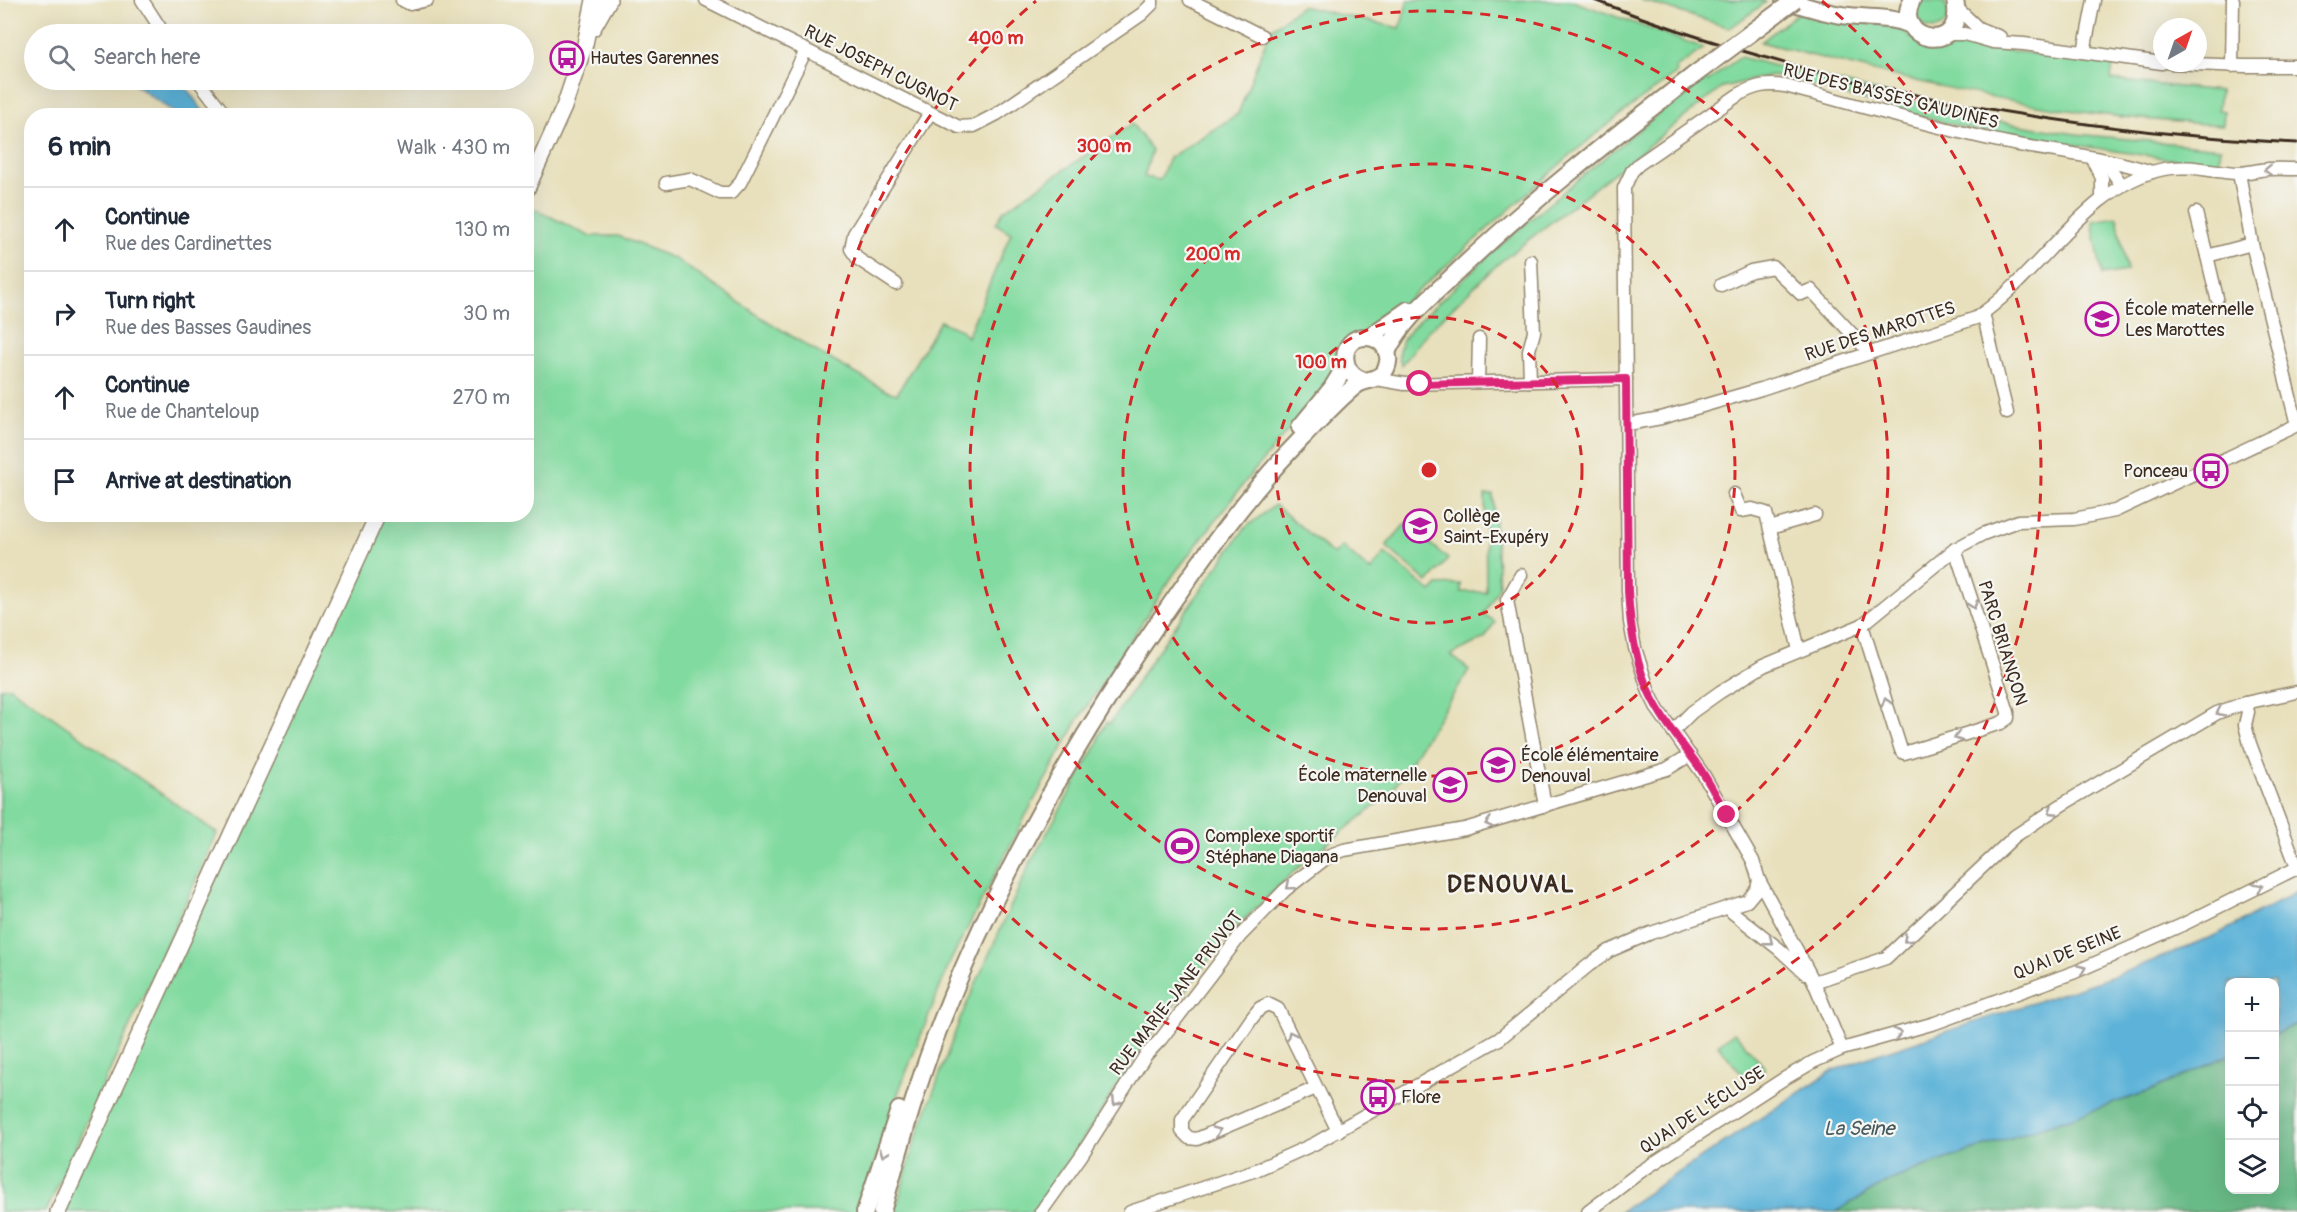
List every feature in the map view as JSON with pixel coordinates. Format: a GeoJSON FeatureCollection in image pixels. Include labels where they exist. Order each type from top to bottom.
{"type":"FeatureCollection","features":[{"type":"Feature","properties":{"kind":"main road"},"geometry":{"type":"LineString","coordinates":[[882,1212],[914,1098],[942,1018],[999,893],[1064,772],[1153,630],[1240,511],[1300,440],[1351,390],[1385,370],[1388,357],[1404,326],[1514,219],[1590,154],[1783,0],[1834,14],[1885,17],[1911,25]]}},
{"type":"Feature","properties":{"kind":"main road"},"geometry":{"type":"LineString","coordinates":[[1371,380],[1353,376],[1346,365],[1345,356],[1351,344],[1359,338],[1369,337],[1409,309],[1543,184],[1690,73],[1795,0]]}},
{"type":"Feature","properties":{"kind":"main road"},"geometry":{"type":"LineString","coordinates":[[1809,0],[1836,7],[1863,9],[1897,7],[1911,1]]}},
{"type":"Feature","properties":{"kind":"main road"},"geometry":{"type":"LineString","coordinates":[[1911,1],[1908,15],[1911,25],[1917,33],[1935,38],[1947,34],[1955,24],[1955,3]]}},
{"type":"Feature","properties":{"kind":"main road"},"geometry":{"type":"LineString","coordinates":[[1369,337],[1380,342],[1388,357]]}},
{"type":"Feature","properties":{"kind":"main road"},"geometry":{"type":"LineString","coordinates":[[865,1212],[908,1086],[952,978],[991,896],[1057,771],[1106,690],[1162,605],[1222,522],[1332,388],[1346,365]]}},
{"type":"Feature","properties":{"kind":"street"},"geometry":{"type":"LineString","coordinates":[[142,0],[158,24]]}},
{"type":"Feature","properties":{"kind":"street"},"geometry":{"type":"LineString","coordinates":[[402,0],[410,4],[427,0]]}},
{"type":"Feature","properties":{"kind":"street"},"geometry":{"type":"LineString","coordinates":[[534,173],[564,107],[585,44],[594,0]]}},
{"type":"Feature","properties":{"kind":"street"},"geometry":{"type":"LineString","coordinates":[[585,44],[609,0]]}},
{"type":"Feature","properties":{"kind":"street","name":"RUE JOSEPH CUGNOT"},"geometry":{"type":"LineString","coordinates":[[707,0],[959,127],[974,126],[985,121],[1142,14],[1152,4],[1152,0]]}},
{"type":"Feature","properties":{"kind":"street"},"geometry":{"type":"LineString","coordinates":[[1190,0],[1262,36]]}},
{"type":"Feature","properties":{"kind":"street"},"geometry":{"type":"LineString","coordinates":[[2084,52],[2094,0]]}},
{"type":"Feature","properties":{"kind":"street"},"geometry":{"type":"LineString","coordinates":[[2232,66],[2233,0]]}},
{"type":"Feature","properties":{"kind":"street"},"geometry":{"type":"LineString","coordinates":[[1955,3],[1978,28],[2024,44]]}},
{"type":"Feature","properties":{"kind":"street"},"geometry":{"type":"LineString","coordinates":[[1947,34],[1965,34],[1993,42],[2024,44],[2153,62]]}},
{"type":"Feature","properties":{"kind":"street"},"geometry":{"type":"LineString","coordinates":[[666,183],[690,179],[720,194],[731,193],[740,183],[806,50]]}},
{"type":"Feature","properties":{"kind":"street"},"geometry":{"type":"LineString","coordinates":[[2207,65],[2297,66]]}},
{"type":"Feature","properties":{"kind":"street","name":"RUE DES BASSES GAUDINES"},"geometry":{"type":"LineString","coordinates":[[1757,886],[1757,871],[1742,841],[1703,774],[1649,692],[1635,648],[1630,622],[1624,188],[1639,164],[1753,87],[1772,84],[1982,137],[2090,159],[2121,162],[2152,172],[2182,167],[2239,173],[2297,169]]}},
{"type":"Feature","properties":{"kind":"street"},"geometry":{"type":"LineString","coordinates":[[206,90],[220,108]]}},
{"type":"Feature","properties":{"kind":"street"},"geometry":{"type":"LineString","coordinates":[[896,284],[858,259],[851,249],[852,241],[854,234],[930,113]]}},
{"type":"Feature","properties":{"kind":"street"},"geometry":{"type":"LineString","coordinates":[[2090,159],[2110,168],[2125,182]]}},
{"type":"Feature","properties":{"kind":"street"},"geometry":{"type":"LineString","coordinates":[[2090,159],[2102,178],[2102,198]]}},
{"type":"Feature","properties":{"kind":"street"},"geometry":{"type":"LineString","coordinates":[[2121,162],[2125,182]]}},
{"type":"Feature","properties":{"kind":"street","name":"RUE DES MAROTTES"},"geometry":{"type":"LineString","coordinates":[[1628,424],[1662,418],[1761,390],[1869,352],[1966,322],[1983,313],[2004,296],[2102,198],[2125,182],[2152,172]]}},
{"type":"Feature","properties":{"kind":"street"},"geometry":{"type":"LineString","coordinates":[[1673,731],[1692,712],[1763,666],[1862,625],[1955,549],[1977,537],[2018,521],[2074,519],[2115,510],[2297,425],[2252,243],[2239,173]]}},
{"type":"Feature","properties":{"kind":"street"},"geometry":{"type":"LineString","coordinates":[[2196,213],[2217,298]]}},
{"type":"Feature","properties":{"kind":"street"},"geometry":{"type":"LineString","coordinates":[[2207,256],[2252,243]]}},
{"type":"Feature","properties":{"kind":"street"},"geometry":{"type":"LineString","coordinates":[[1530,381],[1529,350],[1534,332],[1531,261]]}},
{"type":"Feature","properties":{"kind":"street"},"geometry":{"type":"LineString","coordinates":[[1721,285],[1751,271],[1773,267],[1801,294],[1811,290],[1869,352]]}},
{"type":"Feature","properties":{"kind":"street"},"geometry":{"type":"LineString","coordinates":[[1983,313],[2007,413]]}},
{"type":"Feature","properties":{"kind":"street"},"geometry":{"type":"LineString","coordinates":[[1478,382],[1479,339]]}},
{"type":"Feature","properties":{"kind":"street"},"geometry":{"type":"LineString","coordinates":[[1388,357],[1401,378],[1411,384]]}},
{"type":"Feature","properties":{"kind":"street"},"geometry":{"type":"LineString","coordinates":[[1371,380],[1411,384],[1626,379]]}},
{"type":"Feature","properties":{"kind":"street"},"geometry":{"type":"LineString","coordinates":[[1734,494],[1741,512],[1752,509],[1766,513],[1799,650]]}},
{"type":"Feature","properties":{"kind":"street"},"geometry":{"type":"LineString","coordinates":[[1770,528],[1815,515]]}},
{"type":"Feature","properties":{"kind":"street"},"geometry":{"type":"LineString","coordinates":[[58,1212],[374,522]]}},
{"type":"Feature","properties":{"kind":"street","name":"PARC BRIANÇON"},"geometry":{"type":"LineString","coordinates":[[1862,625],[1901,750],[1904,753],[2001,723],[2008,718],[1955,549]]}},
{"type":"Feature","properties":{"kind":"street"},"geometry":{"type":"LineString","coordinates":[[1521,575],[1507,600],[1545,806],[1667,769],[1690,755]]}},
{"type":"Feature","properties":{"kind":"street"},"geometry":{"type":"LineString","coordinates":[[1811,978],[1886,958],[2021,830],[2217,713],[2246,703],[2297,692]]}},
{"type":"Feature","properties":{"kind":"street"},"geometry":{"type":"LineString","coordinates":[[2246,703],[2248,712],[2245,724],[2250,744],[2297,867]]}},
{"type":"Feature","properties":{"kind":"street","name":"RUE MARIE-JANE PRUVOT"},"geometry":{"type":"LineString","coordinates":[[1043,1210],[1081,1156],[1145,1056],[1256,919],[1311,868],[1337,851],[1465,829],[1545,806]]}},
{"type":"Feature","properties":{"kind":"street","name":"QUAI DE SEINE"},"geometry":{"type":"LineString","coordinates":[[1842,1049],[1935,1023],[2075,972],[2182,925],[2297,867]]}},
{"type":"Feature","properties":{"kind":"street"},"geometry":{"type":"LineString","coordinates":[[1130,1212],[1256,1170],[1305,1149],[1500,1039],[1609,951],[1651,933],[1747,901],[1757,886],[1771,899],[1811,978],[1842,1049]]}},
{"type":"Feature","properties":{"kind":"street"},"geometry":{"type":"LineString","coordinates":[[1730,907],[1732,912],[1811,978]]}},
{"type":"Feature","properties":{"kind":"street"},"geometry":{"type":"LineString","coordinates":[[1316,1088],[1197,1139],[1189,1138],[1182,1131],[1182,1120],[1252,1018],[1265,1005],[1272,1005],[1278,1009],[1338,1131]]}},
{"type":"Feature","properties":{"kind":"street","name":"QUAI DE L'ÉCLUSE"},"geometry":{"type":"LineString","coordinates":[[1588,1212],[1641,1172],[1731,1113],[1797,1071],[1842,1049]]}},
{"type":"Feature","properties":{"kind":"green space"},"geometry":{"type":"Polygon","coordinates":[[[1408,0],[1570,0],[1704,48],[1676,68],[1677,73],[1567,158],[1392,314],[1337,359],[1333,377],[1249,477],[1174,574],[1078,720],[951,960],[900,1088],[858,1212],[58,1212],[375,522],[534,522],[534,208],[589,236],[618,236],[675,259],[819,353],[885,390],[897,394],[940,321],[961,330],[967,337],[1011,233],[996,224],[1003,211],[1132,124],[1152,150],[1144,177],[1160,180],[1169,158],[1238,114],[1270,30],[1301,6],[1400,28],[1408,0]]]}},
{"type":"Feature","properties":{"kind":"green space"},"geometry":{"type":"Polygon","coordinates":[[[1641,0],[1759,0],[1766,2],[1730,28],[1641,0]]]}},
{"type":"Feature","properties":{"kind":"green space"},"geometry":{"type":"Polygon","coordinates":[[[1920,0],[1944,2],[1948,16],[1943,26],[1931,28],[1917,21],[1916,6],[1920,0]]]}},
{"type":"Feature","properties":{"kind":"green space"},"geometry":{"type":"Polygon","coordinates":[[[1802,10],[1902,30],[1918,42],[1930,46],[1963,39],[1989,48],[2113,64],[2111,80],[2220,91],[2218,110],[2224,111],[2223,125],[2114,116],[2024,103],[1848,65],[1761,42],[1802,10]]]}},
{"type":"Feature","properties":{"kind":"green space"},"geometry":{"type":"Polygon","coordinates":[[[1740,57],[1989,120],[2076,134],[2221,148],[2218,165],[1968,129],[1772,75],[1723,87],[1499,263],[1429,330],[1402,365],[1399,350],[1406,335],[1479,264],[1651,120],[1705,78],[1708,81],[1740,57]]]}},
{"type":"Feature","properties":{"kind":"green space"},"geometry":{"type":"Polygon","coordinates":[[[2117,217],[2127,271],[2102,275],[2092,221],[2117,217]]]}},
{"type":"Feature","properties":{"kind":"green space","name":"Complexe sportif Stéphane Diagana"},"geometry":{"type":"Polygon","coordinates":[[[1485,495],[1493,495],[1499,587],[1484,614],[1495,622],[1485,638],[1451,655],[1469,670],[1390,794],[1304,862],[1226,937],[1143,1046],[1082,1141],[1032,1212],[895,1212],[914,1145],[960,1019],[1031,861],[1098,743],[1099,736],[1107,722],[1110,724],[1152,659],[1245,528],[1275,505],[1334,555],[1342,546],[1370,571],[1385,553],[1431,592],[1438,585],[1461,584],[1461,592],[1486,592],[1485,495]]]}},
{"type":"Feature","properties":{"kind":"green space"},"geometry":{"type":"Polygon","coordinates":[[[1406,523],[1448,559],[1428,583],[1386,546],[1406,523]]]}},
{"type":"Feature","properties":{"kind":"green space"},"geometry":{"type":"Polygon","coordinates":[[[10,687],[217,833],[46,1212],[0,1212],[0,688],[10,687]]]}},
{"type":"Feature","properties":{"kind":"green space"},"geometry":{"type":"Polygon","coordinates":[[[2297,1024],[2297,1212],[1835,1212],[1889,1181],[1923,1167],[2147,1092],[2225,1057],[2225,1194],[2279,1194],[2279,1032],[2297,1024]]]}},
{"type":"Feature","properties":{"kind":"green space"},"geometry":{"type":"Polygon","coordinates":[[[1734,1032],[1765,1068],[1748,1082],[1718,1045],[1734,1032]]]}},
{"type":"Feature","properties":{"kind":"water"},"geometry":{"type":"Polygon","coordinates":[[[142,90],[187,90],[201,108],[168,108],[142,90]]]}},
{"type":"Feature","properties":{"kind":"water","name":"La Seine"},"geometry":{"type":"Polygon","coordinates":[[[2297,892],[2297,1024],[2279,1032],[2279,978],[2225,978],[2225,1057],[2147,1092],[1923,1167],[1889,1181],[1835,1212],[1619,1212],[1830,1072],[2120,974],[2218,934],[2297,892]]]}},
{"type":"Feature","properties":{"kind":"railway"},"geometry":{"type":"LineString","coordinates":[[1594,0],[1679,31],[1765,57],[1940,100],[2117,128],[2297,143]]}},
{"type":"Feature","properties":{"kind":"place","name":"Hautes Garennes"},"geometry":{"type":"Point","coordinates":[567,58]}},
{"type":"Feature","properties":{"kind":"place","name":"École maternelle Les Marottes"},"geometry":{"type":"Point","coordinates":[2102,319]}},
{"type":"Feature","properties":{"kind":"place","name":"Ponceau"},"geometry":{"type":"Point","coordinates":[2211,471]}},
{"type":"Feature","properties":{"kind":"place","name":"Collège Saint-Exupéry"},"geometry":{"type":"Point","coordinates":[1420,526]}},
{"type":"Feature","properties":{"kind":"place","name":"École élémentaire Denouval"},"geometry":{"type":"Point","coordinates":[1498,765]}},
{"type":"Feature","properties":{"kind":"place","name":"École maternelle Denouval"},"geometry":{"type":"Point","coordinates":[1450,785]}},
{"type":"Feature","properties":{"kind":"place","name":"Complexe sportif Stéphane Diagana"},"geometry":{"type":"Point","coordinates":[1182,846]}},
{"type":"Feature","properties":{"kind":"place","name":"Flore"},"geometry":{"type":"Point","coordinates":[1378,1097]}},
{"type":"Feature","properties":{"kind":"district","name":"DENOUVAL"},"geometry":{"type":"Point","coordinates":[1511,884]}},
{"type":"Feature","properties":{"kind":"route"},"geometry":{"type":"LineString","coordinates":[[1420,384],[1626,379],[1628,591],[1635,648],[1649,692],[1658,710],[1703,774],[1727,815]]}}]}
